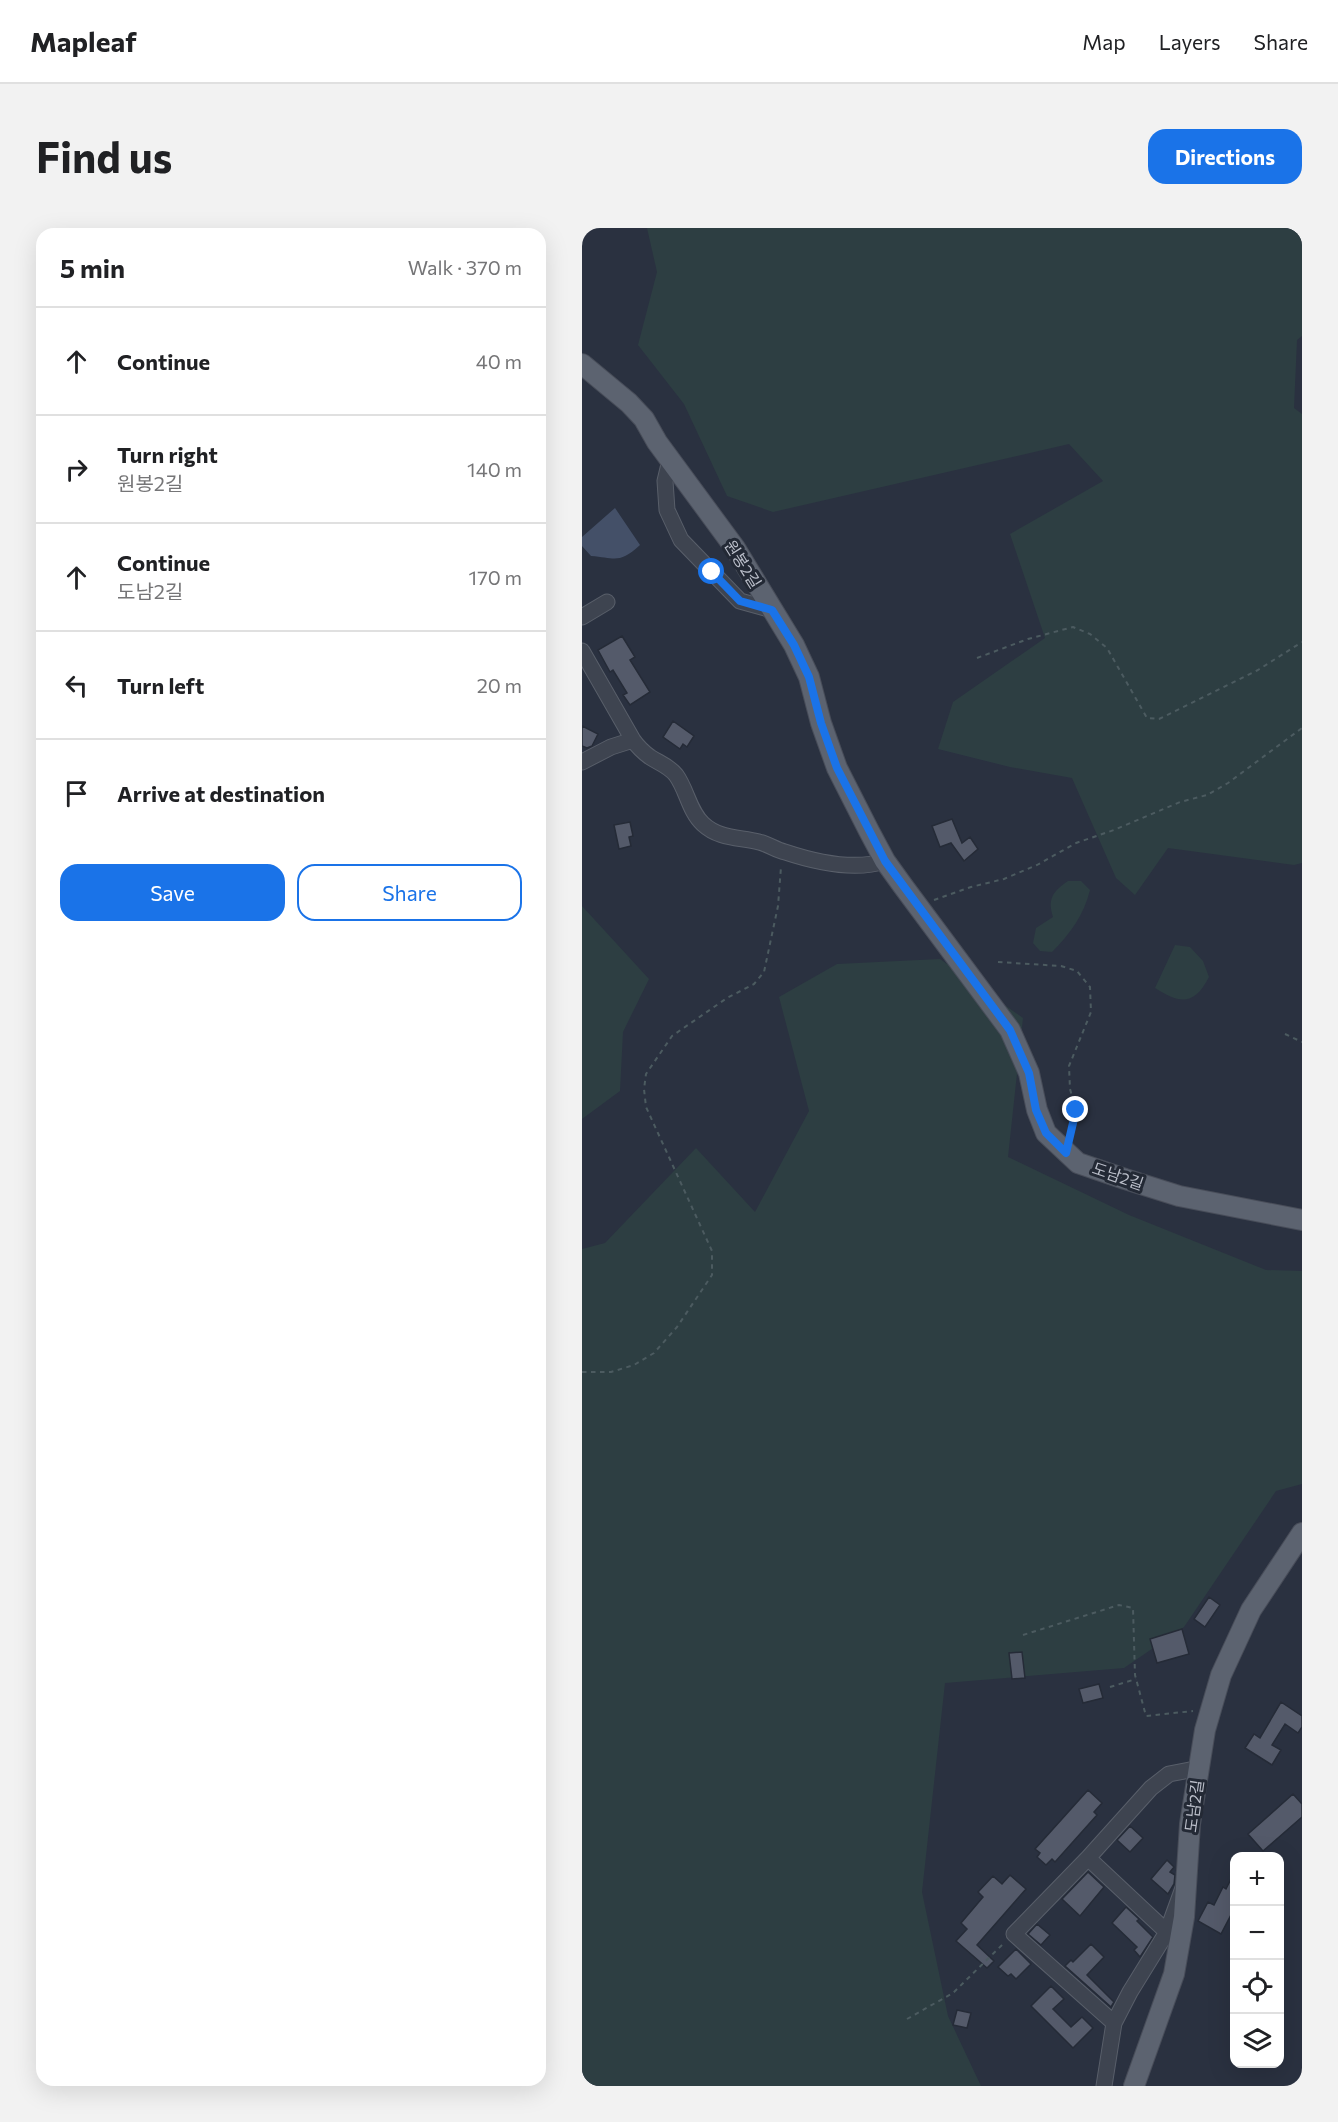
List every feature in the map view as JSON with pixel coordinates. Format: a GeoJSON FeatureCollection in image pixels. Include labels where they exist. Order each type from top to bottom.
{"type":"FeatureCollection","features":[{"type":"Feature","properties":{"kind":"main road","name":"원봉2길"},"geometry":{"type":"LineString","coordinates":[[582,364],[629,403],[644,419],[657,442],[735,548],[794,645],[809,677],[821,723],[837,768],[885,861]]}},
{"type":"Feature","properties":{"kind":"main road","name":"도남2길"},"geometry":{"type":"LineString","coordinates":[[885,861],[1010,1030],[1029,1073],[1036,1110],[1046,1133],[1066,1153],[1078,1162],[1179,1196],[1302,1221]]}},
{"type":"Feature","properties":{"kind":"main road","name":"도남2길"},"geometry":{"type":"LineString","coordinates":[[1186,1881],[1190,1824],[1205,1730],[1221,1675],[1251,1610],[1302,1533]]}},
{"type":"Feature","properties":{"kind":"main road"},"geometry":{"type":"LineString","coordinates":[[1134,2086],[1174,1974],[1184,1917],[1186,1881]]}},
{"type":"Feature","properties":{"kind":"street"},"geometry":{"type":"LineString","coordinates":[[670,460],[665,481],[667,510],[681,540],[740,601],[772,610]]}},
{"type":"Feature","properties":{"kind":"street"},"geometry":{"type":"LineString","coordinates":[[582,617],[608,602]]}},
{"type":"Feature","properties":{"kind":"street"},"geometry":{"type":"LineString","coordinates":[[582,651],[633,740],[643,752],[665,765],[675,775],[692,809],[702,823],[715,832],[760,842],[784,852],[827,863],[856,865],[885,861]]}},
{"type":"Feature","properties":{"kind":"street"},"geometry":{"type":"LineString","coordinates":[[582,762],[611,747],[633,740]]}},
{"type":"Feature","properties":{"kind":"street"},"geometry":{"type":"LineString","coordinates":[[1114,2023],[1014,1934],[1088,1858],[1151,1788],[1169,1774],[1200,1768]]}},
{"type":"Feature","properties":{"kind":"street"},"geometry":{"type":"LineString","coordinates":[[1088,1858],[1167,1932]]}},
{"type":"Feature","properties":{"kind":"street","name":"도남2길"},"geometry":{"type":"LineString","coordinates":[[1104,2086],[1114,2023],[1167,1932],[1186,1881]]}},
{"type":"Feature","properties":{"kind":"path"},"geometry":{"type":"LineString","coordinates":[[977,658],[1028,639],[1073,627],[1090,634],[1107,648],[1147,718],[1159,719],[1258,670],[1302,642]]}},
{"type":"Feature","properties":{"kind":"path"},"geometry":{"type":"LineString","coordinates":[[917,905],[1004,879],[1037,866],[1076,843],[1114,830],[1180,802],[1207,795],[1228,783],[1302,728]]}},
{"type":"Feature","properties":{"kind":"path"},"geometry":{"type":"LineString","coordinates":[[582,1372],[611,1372],[634,1365],[654,1353],[677,1327],[712,1275],[712,1251],[646,1107],[644,1089],[646,1074],[672,1036],[727,998],[754,984],[764,972],[778,906],[784,852]]}},
{"type":"Feature","properties":{"kind":"path"},"geometry":{"type":"LineString","coordinates":[[998,962],[1061,966],[1077,971],[1090,987],[1091,1012],[1068,1066],[1070,1089],[1076,1110],[1066,1153]]}},
{"type":"Feature","properties":{"kind":"path"},"geometry":{"type":"LineString","coordinates":[[1285,1034],[1302,1042]]}},
{"type":"Feature","properties":{"kind":"path"},"geometry":{"type":"LineString","coordinates":[[1023,1635],[1119,1605],[1133,1608],[1136,1679],[1146,1716],[1211,1708]]}},
{"type":"Feature","properties":{"kind":"path"},"geometry":{"type":"LineString","coordinates":[[1110,1687],[1136,1679]]}},
{"type":"Feature","properties":{"kind":"path"},"geometry":{"type":"LineString","coordinates":[[907,2019],[953,1993],[1014,1934]]}},
{"type":"Feature","properties":{"kind":"shaded area"},"geometry":{"type":"Polygon","coordinates":[[[647,228],[1302,228],[1302,336],[1297,340],[1294,408],[1302,414],[1302,863],[1294,865],[1168,848],[1135,895],[1116,878],[1072,778],[1010,767],[938,749],[953,702],[1045,638],[1010,534],[1103,481],[1069,444],[773,512],[727,496],[684,404],[638,345],[657,272],[647,228]]]}},
{"type":"Feature","properties":{"kind":"shaded area"},"geometry":{"type":"Polygon","coordinates":[[[1068,881],[1081,881],[1090,890],[1084,908],[1065,938],[1052,952],[1040,951],[1033,943],[1036,928],[1053,917],[1051,900],[1058,888],[1068,881]]]}},
{"type":"Feature","properties":{"kind":"shaded area"},"geometry":{"type":"Polygon","coordinates":[[[582,906],[649,979],[623,1032],[620,1091],[582,1119],[582,906]]]}},
{"type":"Feature","properties":{"kind":"shaded area"},"geometry":{"type":"Polygon","coordinates":[[[1175,945],[1190,947],[1203,961],[1209,977],[1198,993],[1186,999],[1172,997],[1155,988],[1175,945]]]}},
{"type":"Feature","properties":{"kind":"shaded area"},"geometry":{"type":"Polygon","coordinates":[[[940,959],[1023,1018],[1008,1157],[1129,1215],[1266,1270],[1302,1271],[1302,1484],[1276,1491],[1184,1627],[1124,1668],[945,1683],[922,1892],[948,2016],[981,2086],[582,2086],[582,1249],[605,1243],[696,1148],[755,1212],[809,1111],[779,997],[837,964],[940,959]]]}},
{"type":"Feature","properties":{"kind":"water"},"geometry":{"type":"Polygon","coordinates":[[[615,508],[640,545],[622,557],[591,556],[582,546],[582,537],[615,508]]]}},
{"type":"Feature","properties":{"kind":"building"},"geometry":{"type":"Polygon","coordinates":[[[622,636],[635,657],[630,660],[650,692],[630,705],[623,695],[627,693],[613,670],[610,672],[598,650],[622,636]]]}},
{"type":"Feature","properties":{"kind":"building"},"geometry":{"type":"Polygon","coordinates":[[[673,721],[694,736],[687,747],[683,744],[680,749],[663,737],[673,721]]]}},
{"type":"Feature","properties":{"kind":"building"},"geometry":{"type":"Polygon","coordinates":[[[582,726],[598,734],[592,746],[587,748],[582,746],[582,726]]]}},
{"type":"Feature","properties":{"kind":"building"},"geometry":{"type":"Polygon","coordinates":[[[952,819],[962,843],[970,837],[978,849],[964,861],[951,843],[940,847],[932,826],[952,819]]]}},
{"type":"Feature","properties":{"kind":"building"},"geometry":{"type":"Polygon","coordinates":[[[630,822],[633,836],[629,837],[631,846],[619,849],[614,825],[630,822]]]}},
{"type":"Feature","properties":{"kind":"building"},"geometry":{"type":"Polygon","coordinates":[[[1209,1597],[1220,1605],[1205,1627],[1194,1619],[1209,1597]]]}},
{"type":"Feature","properties":{"kind":"building"},"geometry":{"type":"Polygon","coordinates":[[[1182,1629],[1189,1654],[1157,1663],[1150,1639],[1182,1629]]]}},
{"type":"Feature","properties":{"kind":"building"},"geometry":{"type":"Polygon","coordinates":[[[1022,1652],[1025,1678],[1012,1679],[1009,1653],[1022,1652]]]}},
{"type":"Feature","properties":{"kind":"building"},"geometry":{"type":"Polygon","coordinates":[[[1099,1684],[1103,1698],[1083,1703],[1079,1689],[1099,1684]]]}},
{"type":"Feature","properties":{"kind":"building"},"geometry":{"type":"Polygon","coordinates":[[[1281,1702],[1302,1716],[1302,1727],[1298,1733],[1285,1724],[1272,1745],[1281,1750],[1272,1765],[1245,1748],[1254,1734],[1260,1738],[1281,1702]]]}},
{"type":"Feature","properties":{"kind":"building"},"geometry":{"type":"Polygon","coordinates":[[[1088,1790],[1102,1803],[1094,1812],[1097,1815],[1055,1862],[1052,1859],[1046,1865],[1037,1857],[1040,1853],[1035,1849],[1088,1790]]]}},
{"type":"Feature","properties":{"kind":"building"},"geometry":{"type":"Polygon","coordinates":[[[1293,1794],[1302,1804],[1302,1817],[1263,1851],[1248,1834],[1293,1794]]]}},
{"type":"Feature","properties":{"kind":"building"},"geometry":{"type":"Polygon","coordinates":[[[1130,1826],[1143,1838],[1130,1852],[1117,1840],[1130,1826]]]}},
{"type":"Feature","properties":{"kind":"building"},"geometry":{"type":"Polygon","coordinates":[[[1167,1860],[1174,1867],[1170,1872],[1175,1875],[1174,1884],[1168,1894],[1151,1879],[1167,1860]]]}},
{"type":"Feature","properties":{"kind":"building"},"geometry":{"type":"Polygon","coordinates":[[[1088,1872],[1104,1887],[1080,1916],[1062,1899],[1088,1872]]]}},
{"type":"Feature","properties":{"kind":"building"},"geometry":{"type":"Polygon","coordinates":[[[1010,1875],[1026,1889],[977,1945],[994,1961],[987,1968],[956,1941],[967,1929],[961,1923],[983,1897],[978,1892],[993,1876],[1002,1884],[1010,1875]]]}},
{"type":"Feature","properties":{"kind":"building"},"geometry":{"type":"Polygon","coordinates":[[[1230,1881],[1230,1917],[1221,1934],[1198,1921],[1208,1902],[1214,1905],[1223,1887],[1226,1889],[1230,1881]]]}},
{"type":"Feature","properties":{"kind":"building"},"geometry":{"type":"Polygon","coordinates":[[[1126,1907],[1153,1937],[1140,1957],[1134,1950],[1137,1947],[1112,1923],[1126,1907]]]}},
{"type":"Feature","properties":{"kind":"building"},"geometry":{"type":"Polygon","coordinates":[[[1037,1924],[1050,1935],[1041,1945],[1028,1934],[1037,1924]]]}},
{"type":"Feature","properties":{"kind":"building"},"geometry":{"type":"Polygon","coordinates":[[[1091,1944],[1104,1957],[1087,1975],[1114,2002],[1111,2007],[1065,1966],[1071,1960],[1073,1962],[1091,1944]]]}},
{"type":"Feature","properties":{"kind":"building"},"geometry":{"type":"Polygon","coordinates":[[[1016,1949],[1031,1964],[1016,1979],[1011,1974],[1008,1976],[998,1967],[1016,1949]]]}},
{"type":"Feature","properties":{"kind":"building"},"geometry":{"type":"Polygon","coordinates":[[[1051,1986],[1064,1999],[1053,2009],[1071,2027],[1082,2017],[1093,2028],[1073,2048],[1031,2006],[1051,1986]]]}},
{"type":"Feature","properties":{"kind":"building"},"geometry":{"type":"Polygon","coordinates":[[[957,2010],[971,2013],[967,2028],[953,2025],[957,2010]]]}},
{"type":"Feature","properties":{"kind":"route"},"geometry":{"type":"LineString","coordinates":[[712,572],[740,601],[772,610],[794,645],[809,677],[821,723],[837,768],[885,861],[1010,1030],[1029,1073],[1036,1110],[1046,1133],[1066,1153],[1076,1110]]}}]}
